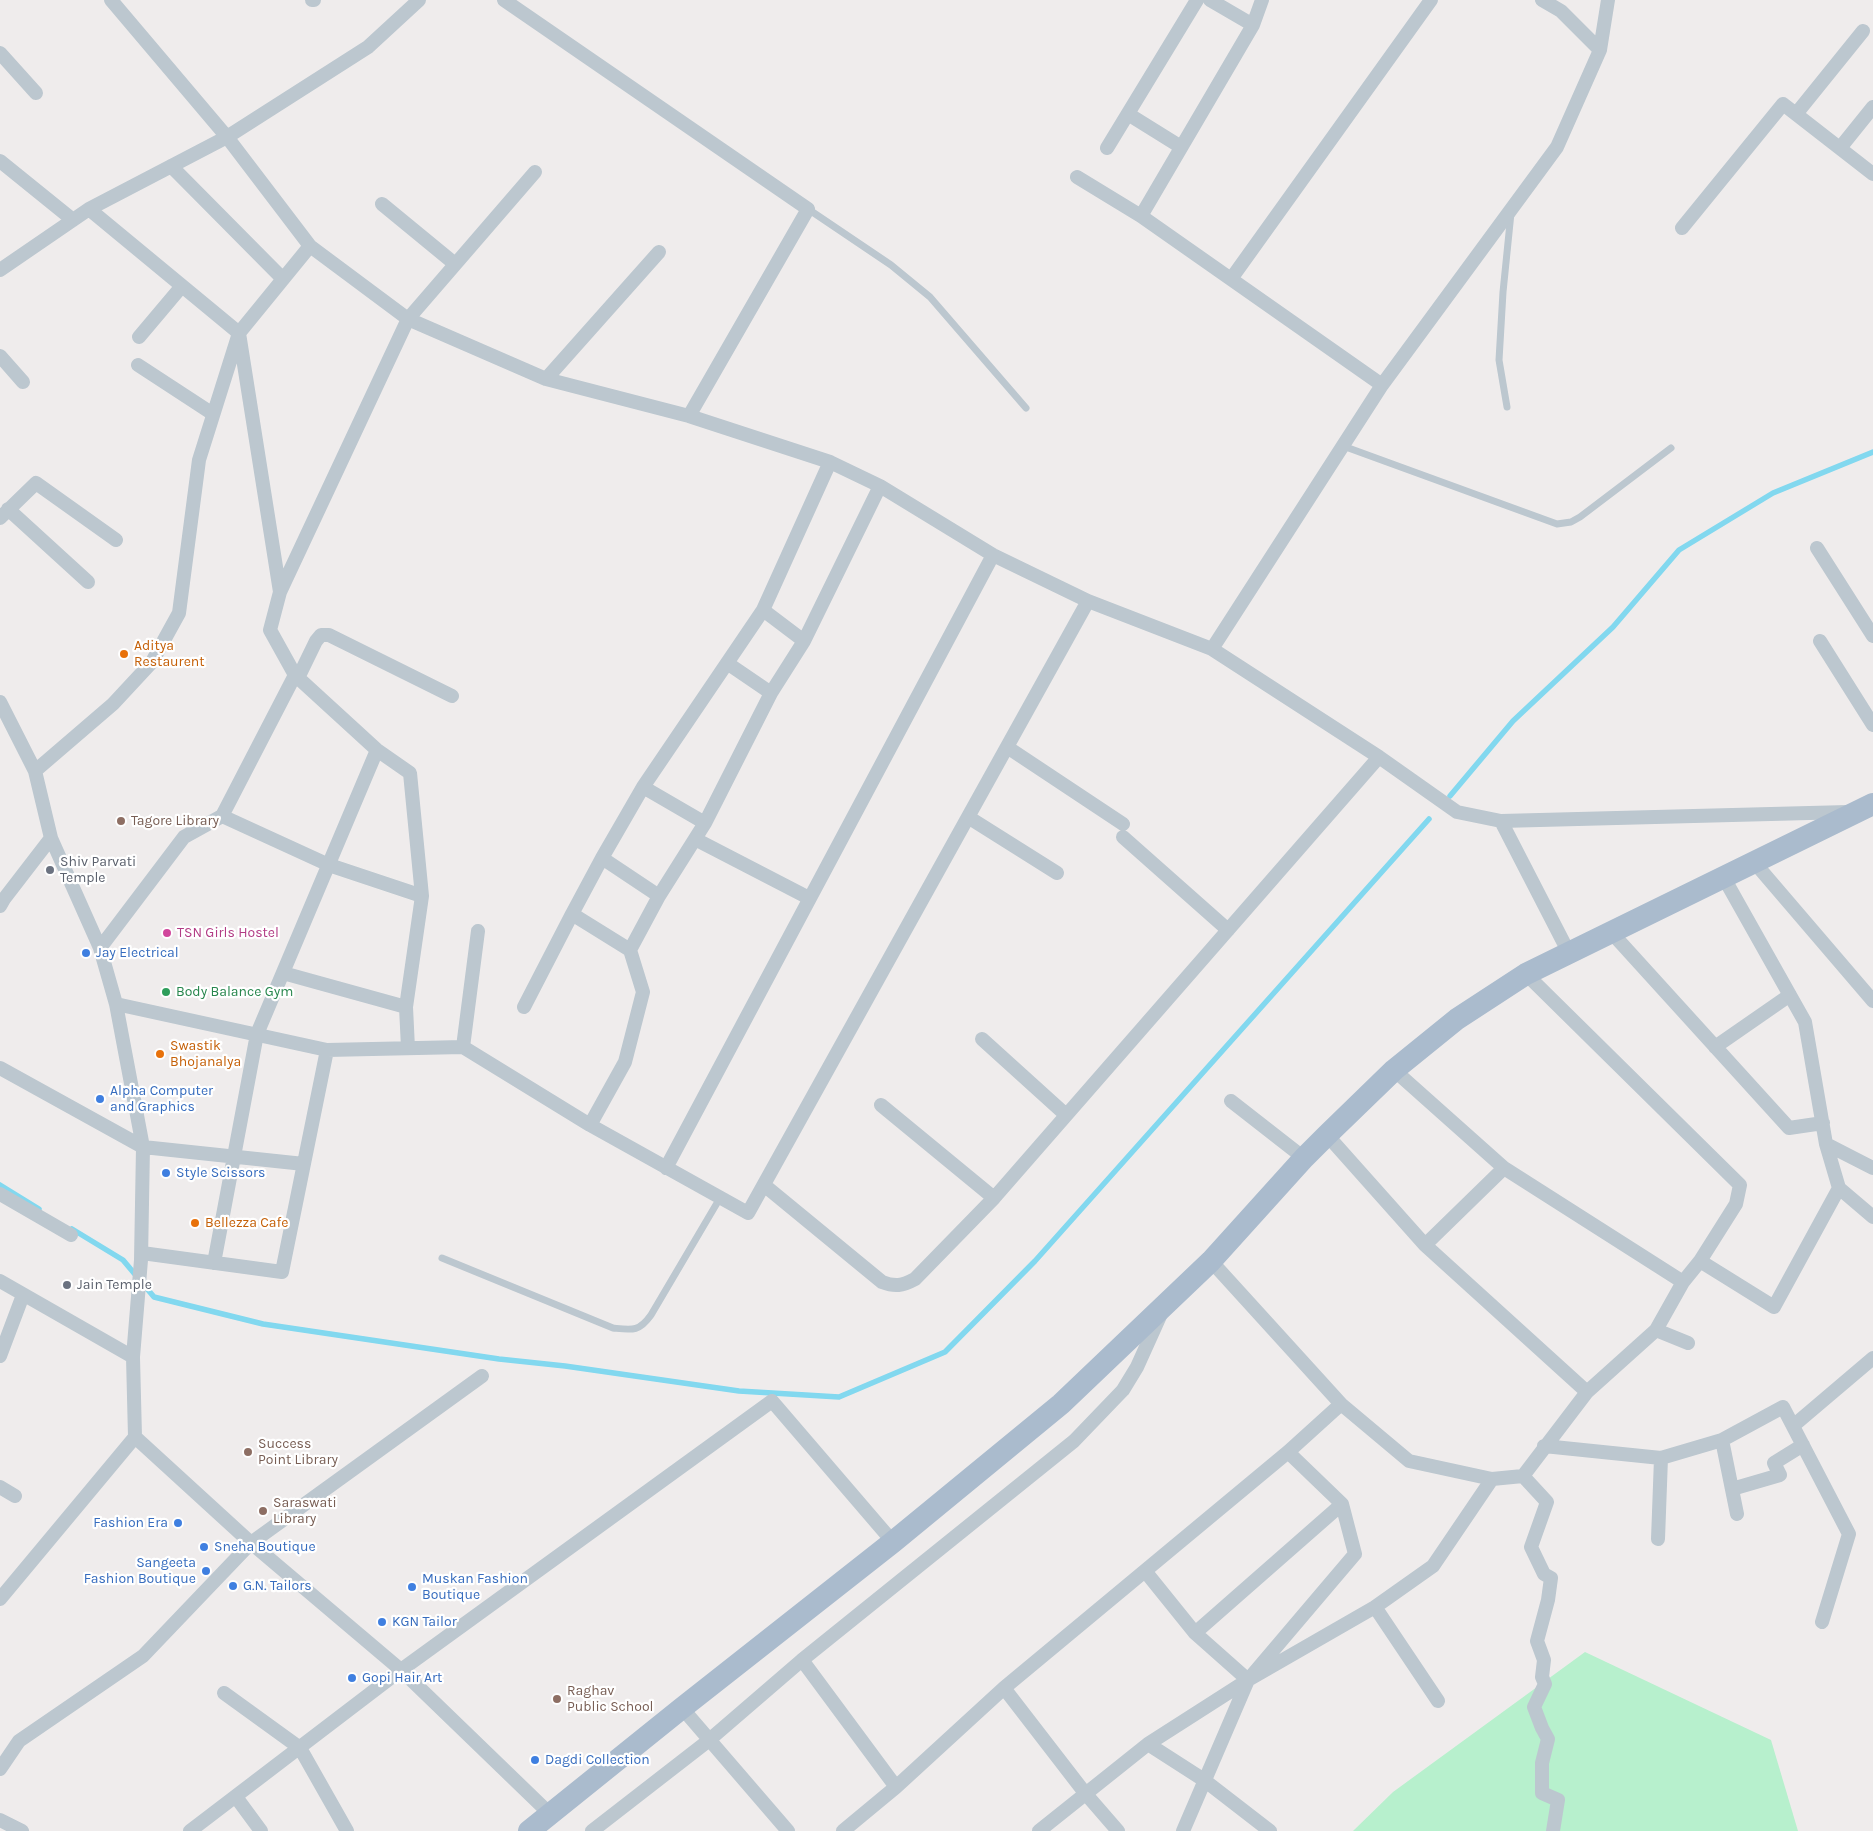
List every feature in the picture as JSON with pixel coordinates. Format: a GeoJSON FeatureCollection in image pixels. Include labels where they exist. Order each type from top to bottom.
{"type":"FeatureCollection","features":[{"type":"Feature","properties":{"kind":"main road"},"geometry":{"type":"LineString","coordinates":[[529,1831],[893,1542],[1061,1404],[1211,1261],[1327,1135],[1394,1070],[1457,1019],[1526,974],[1866,808]]}},
{"type":"Feature","properties":{"kind":"street"},"geometry":{"type":"LineString","coordinates":[[111,0],[227,137],[310,246],[408,319],[546,379],[689,416],[830,462],[880,486],[993,555],[1088,601],[1212,649],[1379,756],[1457,812],[1501,821],[1866,808]]}},
{"type":"Feature","properties":{"kind":"street"},"geometry":{"type":"LineString","coordinates":[[0,270],[89,209],[227,137],[368,47],[419,0]]}},
{"type":"Feature","properties":{"kind":"street"},"geometry":{"type":"LineString","coordinates":[[504,0],[808,209],[689,416]]}},
{"type":"Feature","properties":{"kind":"street"},"geometry":{"type":"LineString","coordinates":[[1107,148],[1197,0]]}},
{"type":"Feature","properties":{"kind":"street"},"geometry":{"type":"LineString","coordinates":[[1210,0],[1253,25]]}},
{"type":"Feature","properties":{"kind":"street"},"geometry":{"type":"LineString","coordinates":[[1141,216],[1253,25],[1262,0]]}},
{"type":"Feature","properties":{"kind":"street"},"geometry":{"type":"LineString","coordinates":[[1231,279],[1431,0]]}},
{"type":"Feature","properties":{"kind":"street"},"geometry":{"type":"LineString","coordinates":[[1542,0],[1560,11],[1600,50]]}},
{"type":"Feature","properties":{"kind":"street"},"geometry":{"type":"LineString","coordinates":[[1212,649],[1382,385],[1557,147],[1600,50],[1608,0]]}},
{"type":"Feature","properties":{"kind":"street"},"geometry":{"type":"LineString","coordinates":[[1796,114],[1863,31]]}},
{"type":"Feature","properties":{"kind":"street"},"geometry":{"type":"LineString","coordinates":[[0,53],[36,93]]}},
{"type":"Feature","properties":{"kind":"street"},"geometry":{"type":"LineString","coordinates":[[1682,228],[1783,104],[1873,174]]}},
{"type":"Feature","properties":{"kind":"street"},"geometry":{"type":"LineString","coordinates":[[1840,148],[1873,106]]}},
{"type":"Feature","properties":{"kind":"street"},"geometry":{"type":"LineString","coordinates":[[1128,114],[1181,147]]}},
{"type":"Feature","properties":{"kind":"street"},"geometry":{"type":"LineString","coordinates":[[0,161],[73,220]]}},
{"type":"Feature","properties":{"kind":"street"},"geometry":{"type":"LineString","coordinates":[[171,166],[283,279]]}},
{"type":"Feature","properties":{"kind":"street"},"geometry":{"type":"LineString","coordinates":[[408,1048],[406,1007],[422,896],[410,773],[377,750],[296,677],[270,630],[280,592],[408,319],[535,172]]}},
{"type":"Feature","properties":{"kind":"street"},"geometry":{"type":"LineString","coordinates":[[1077,177],[1141,216],[1382,385]]}},
{"type":"Feature","properties":{"kind":"street"},"geometry":{"type":"LineString","coordinates":[[382,204],[455,264]]}},
{"type":"Feature","properties":{"kind":"street"},"geometry":{"type":"LineString","coordinates":[[89,209],[239,333],[280,592]]}},
{"type":"Feature","properties":{"kind":"street"},"geometry":{"type":"LineString","coordinates":[[35,771],[113,704],[152,662],[179,613],[199,460],[239,333],[310,246]]}},
{"type":"Feature","properties":{"kind":"street"},"geometry":{"type":"LineString","coordinates":[[546,379],[659,252]]}},
{"type":"Feature","properties":{"kind":"street"},"geometry":{"type":"LineString","coordinates":[[139,337],[182,286]]}},
{"type":"Feature","properties":{"kind":"street"},"geometry":{"type":"LineString","coordinates":[[0,356],[23,382]]}},
{"type":"Feature","properties":{"kind":"street"},"geometry":{"type":"LineString","coordinates":[[138,365],[214,414]]}},
{"type":"Feature","properties":{"kind":"street"},"geometry":{"type":"LineString","coordinates":[[524,1007],[602,858],[643,787],[762,610],[830,462]]}},
{"type":"Feature","properties":{"kind":"street"},"geometry":{"type":"LineString","coordinates":[[88,582],[4,514],[36,483],[116,540]]}},
{"type":"Feature","properties":{"kind":"street"},"geometry":{"type":"LineString","coordinates":[[630,950],[659,896],[705,823],[771,693],[804,641],[880,486]]}},
{"type":"Feature","properties":{"kind":"street"},"geometry":{"type":"LineString","coordinates":[[1817,548],[1873,636]]}},
{"type":"Feature","properties":{"kind":"street"},"geometry":{"type":"LineString","coordinates":[[666,1168],[993,555]]}},
{"type":"Feature","properties":{"kind":"street"},"geometry":{"type":"LineString","coordinates":[[116,1004],[327,1050],[463,1047],[590,1125],[748,1213],[1088,601]]}},
{"type":"Feature","properties":{"kind":"street"},"geometry":{"type":"LineString","coordinates":[[762,610],[804,641]]}},
{"type":"Feature","properties":{"kind":"street"},"geometry":{"type":"LineString","coordinates":[[100,948],[184,837],[222,816],[296,677],[321,635],[330,635],[452,696]]}},
{"type":"Feature","properties":{"kind":"street"},"geometry":{"type":"LineString","coordinates":[[1820,640],[1873,725]]}},
{"type":"Feature","properties":{"kind":"street"},"geometry":{"type":"LineString","coordinates":[[727,663],[771,693]]}},
{"type":"Feature","properties":{"kind":"street"},"geometry":{"type":"LineString","coordinates":[[0,702],[35,771],[52,838],[100,948],[116,1004],[143,1147],[141,1256],[133,1357],[135,1437],[0,1599]]}},
{"type":"Feature","properties":{"kind":"street"},"geometry":{"type":"LineString","coordinates":[[1007,748],[1123,831],[1228,930]]}},
{"type":"Feature","properties":{"kind":"street"},"geometry":{"type":"LineString","coordinates":[[214,1263],[257,1034],[377,750]]}},
{"type":"Feature","properties":{"kind":"street"},"geometry":{"type":"LineString","coordinates":[[764,1185],[882,1282],[893,1286],[904,1286],[915,1279],[994,1198],[1379,756]]}},
{"type":"Feature","properties":{"kind":"street"},"geometry":{"type":"LineString","coordinates":[[643,787],[705,823]]}},
{"type":"Feature","properties":{"kind":"street"},"geometry":{"type":"LineString","coordinates":[[222,816],[329,865],[422,896]]}},
{"type":"Feature","properties":{"kind":"street"},"geometry":{"type":"LineString","coordinates":[[968,817],[1057,873]]}},
{"type":"Feature","properties":{"kind":"street"},"geometry":{"type":"LineString","coordinates":[[1501,821],[1569,953]]}},
{"type":"Feature","properties":{"kind":"street"},"geometry":{"type":"LineString","coordinates":[[1,901],[52,838]]}},
{"type":"Feature","properties":{"kind":"street"},"geometry":{"type":"LineString","coordinates":[[695,839],[809,898]]}},
{"type":"Feature","properties":{"kind":"street"},"geometry":{"type":"LineString","coordinates":[[602,858],[659,896]]}},
{"type":"Feature","properties":{"kind":"street"},"geometry":{"type":"LineString","coordinates":[[1754,862],[1873,1001]]}},
{"type":"Feature","properties":{"kind":"street"},"geometry":{"type":"LineString","coordinates":[[1724,878],[1805,1022],[1826,1144],[1839,1188],[1873,1217]]}},
{"type":"Feature","properties":{"kind":"street"},"geometry":{"type":"LineString","coordinates":[[572,914],[630,950],[643,992],[625,1062],[590,1125]]}},
{"type":"Feature","properties":{"kind":"street"},"geometry":{"type":"LineString","coordinates":[[463,1047],[478,931]]}},
{"type":"Feature","properties":{"kind":"street"},"geometry":{"type":"LineString","coordinates":[[1611,932],[1789,1128],[1823,1124]]}},
{"type":"Feature","properties":{"kind":"street"},"geometry":{"type":"LineString","coordinates":[[283,974],[406,1007]]}},
{"type":"Feature","properties":{"kind":"street"},"geometry":{"type":"LineString","coordinates":[[1211,1261],[1341,1404],[1409,1461],[1492,1479],[1523,1476],[1587,1392],[1656,1330],[1683,1282],[1700,1260],[1736,1204],[1740,1185],[1526,974]]}},
{"type":"Feature","properties":{"kind":"street"},"geometry":{"type":"LineString","coordinates":[[1715,1048],[1790,995]]}},
{"type":"Feature","properties":{"kind":"street"},"geometry":{"type":"LineString","coordinates":[[982,1039],[1066,1115]]}},
{"type":"Feature","properties":{"kind":"street"},"geometry":{"type":"LineString","coordinates":[[141,1256],[282,1272],[327,1050]]}},
{"type":"Feature","properties":{"kind":"street"},"geometry":{"type":"LineString","coordinates":[[0,1068],[143,1147],[304,1164]]}},
{"type":"Feature","properties":{"kind":"street"},"geometry":{"type":"LineString","coordinates":[[1394,1070],[1504,1168],[1683,1282]]}},
{"type":"Feature","properties":{"kind":"street"},"geometry":{"type":"LineString","coordinates":[[1231,1101],[1304,1158]]}},
{"type":"Feature","properties":{"kind":"street"},"geometry":{"type":"LineString","coordinates":[[881,1104],[994,1198]]}},
{"type":"Feature","properties":{"kind":"street"},"geometry":{"type":"LineString","coordinates":[[1327,1135],[1426,1245],[1587,1392]]}},
{"type":"Feature","properties":{"kind":"street"},"geometry":{"type":"LineString","coordinates":[[1826,1144],[1873,1168]]}},
{"type":"Feature","properties":{"kind":"street"},"geometry":{"type":"LineString","coordinates":[[1426,1245],[1504,1168]]}},
{"type":"Feature","properties":{"kind":"street"},"geometry":{"type":"LineString","coordinates":[[1700,1260],[1774,1307],[1839,1188]]}},
{"type":"Feature","properties":{"kind":"street"},"geometry":{"type":"LineString","coordinates":[[0,1194],[71,1235]]}},
{"type":"Feature","properties":{"kind":"street"},"geometry":{"type":"LineString","coordinates":[[0,1280],[133,1357]]}},
{"type":"Feature","properties":{"kind":"street"},"geometry":{"type":"LineString","coordinates":[[0,1356],[23,1295]]}},
{"type":"Feature","properties":{"kind":"street"},"geometry":{"type":"LineString","coordinates":[[592,1831],[708,1741],[802,1660],[1074,1441],[1123,1390],[1137,1367],[1166,1304]]}},
{"type":"Feature","properties":{"kind":"street"},"geometry":{"type":"LineString","coordinates":[[1656,1330],[1688,1343]]}},
{"type":"Feature","properties":{"kind":"street"},"geometry":{"type":"LineString","coordinates":[[1793,1426],[1873,1358]]}},
{"type":"Feature","properties":{"kind":"street"},"geometry":{"type":"LineString","coordinates":[[0,1769],[19,1741],[143,1656],[251,1543],[482,1376]]}},
{"type":"Feature","properties":{"kind":"street"},"geometry":{"type":"LineString","coordinates":[[190,1831],[401,1670],[772,1402],[893,1542]]}},
{"type":"Feature","properties":{"kind":"street"},"geometry":{"type":"LineString","coordinates":[[843,1831],[896,1787],[1004,1688],[1288,1452],[1341,1404]]}},
{"type":"Feature","properties":{"kind":"street"},"geometry":{"type":"LineString","coordinates":[[1544,1446],[1661,1458],[1722,1440],[1783,1407],[1849,1534],[1822,1622]]}},
{"type":"Feature","properties":{"kind":"street"},"geometry":{"type":"LineString","coordinates":[[135,1437],[251,1543],[401,1670],[550,1814]]}},
{"type":"Feature","properties":{"kind":"street"},"geometry":{"type":"LineString","coordinates":[[1722,1440],[1737,1514]]}},
{"type":"Feature","properties":{"kind":"street"},"geometry":{"type":"LineString","coordinates":[[1732,1489],[1780,1475],[1774,1463],[1803,1445]]}},
{"type":"Feature","properties":{"kind":"street"},"geometry":{"type":"LineString","coordinates":[[1183,1831],[1248,1680],[1355,1554],[1342,1504],[1288,1452]]}},
{"type":"Feature","properties":{"kind":"street"},"geometry":{"type":"LineString","coordinates":[[1658,1539],[1661,1458]]}},
{"type":"Feature","properties":{"kind":"street"},"geometry":{"type":"LineString","coordinates":[[1523,1476],[1547,1502],[1531,1547],[1544,1574],[1551,1578],[1548,1600],[1537,1641],[1544,1660],[1542,1677],[1545,1684],[1534,1707],[1548,1739],[1542,1763],[1542,1794],[1558,1800],[1553,1831]]}},
{"type":"Feature","properties":{"kind":"street"},"geometry":{"type":"LineString","coordinates":[[1039,1831],[1148,1744],[1248,1680],[1375,1607],[1433,1566],[1492,1479]]}},
{"type":"Feature","properties":{"kind":"street"},"geometry":{"type":"LineString","coordinates":[[0,1488],[15,1496]]}},
{"type":"Feature","properties":{"kind":"street"},"geometry":{"type":"LineString","coordinates":[[1195,1632],[1342,1504]]}},
{"type":"Feature","properties":{"kind":"street"},"geometry":{"type":"LineString","coordinates":[[1145,1572],[1195,1632],[1248,1680]]}},
{"type":"Feature","properties":{"kind":"street"},"geometry":{"type":"LineString","coordinates":[[1375,1607],[1438,1700]]}},
{"type":"Feature","properties":{"kind":"street"},"geometry":{"type":"LineString","coordinates":[[802,1660],[896,1787]]}},
{"type":"Feature","properties":{"kind":"street"},"geometry":{"type":"LineString","coordinates":[[1004,1688],[1085,1793],[1118,1831]]}},
{"type":"Feature","properties":{"kind":"street"},"geometry":{"type":"LineString","coordinates":[[224,1693],[300,1748],[347,1831]]}},
{"type":"Feature","properties":{"kind":"street"},"geometry":{"type":"LineString","coordinates":[[682,1708],[708,1741],[788,1831]]}},
{"type":"Feature","properties":{"kind":"street"},"geometry":{"type":"LineString","coordinates":[[1148,1744],[1204,1780],[1270,1831]]}},
{"type":"Feature","properties":{"kind":"street"},"geometry":{"type":"LineString","coordinates":[[236,1797],[261,1831]]}},
{"type":"Feature","properties":{"kind":"street"},"geometry":{"type":"LineString","coordinates":[[0,1820],[22,1831]]}},
{"type":"Feature","properties":{"kind":"lane"},"geometry":{"type":"LineString","coordinates":[[808,209],[890,265],[930,297],[1026,408]]}},
{"type":"Feature","properties":{"kind":"lane"},"geometry":{"type":"LineString","coordinates":[[1507,407],[1499,360],[1511,210]]}},
{"type":"Feature","properties":{"kind":"lane"},"geometry":{"type":"LineString","coordinates":[[1343,446],[1557,524],[1572,522],[1580,517],[1671,448]]}},
{"type":"Feature","properties":{"kind":"lane"},"geometry":{"type":"LineString","coordinates":[[442,1258],[613,1328],[635,1330],[645,1323],[651,1315],[720,1198]]}},
{"type":"Feature","properties":{"kind":"green space"},"geometry":{"type":"Polygon","coordinates":[[[1585,1652],[1771,1740],[1798,1831],[1353,1831],[1393,1792],[1585,1652]]]}},
{"type":"Feature","properties":{"kind":"waterway"},"geometry":{"type":"LineString","coordinates":[[1450,796],[1513,721],[1613,627],[1679,550],[1773,493],[1873,452]]}},
{"type":"Feature","properties":{"kind":"waterway"},"geometry":{"type":"LineString","coordinates":[[72,1229],[123,1260],[154,1297],[263,1324],[499,1359],[565,1366],[739,1391],[839,1397],[945,1352],[1035,1261],[1429,819]]}},
{"type":"Feature","properties":{"kind":"waterway"},"geometry":{"type":"LineString","coordinates":[[0,1185],[39,1209]]}},
{"type":"Feature","properties":{"kind":"place","name":"Aditya Restaurent"},"geometry":{"type":"Point","coordinates":[124,654]}},
{"type":"Feature","properties":{"kind":"place","name":"Tagore Library"},"geometry":{"type":"Point","coordinates":[121,821]}},
{"type":"Feature","properties":{"kind":"place","name":"Shiv Parvati Temple"},"geometry":{"type":"Point","coordinates":[50,870]}},
{"type":"Feature","properties":{"kind":"place","name":"TSN Girls Hostel"},"geometry":{"type":"Point","coordinates":[167,933]}},
{"type":"Feature","properties":{"kind":"place","name":"Jay Electrical"},"geometry":{"type":"Point","coordinates":[86,953]}},
{"type":"Feature","properties":{"kind":"place","name":"Body Balance Gym"},"geometry":{"type":"Point","coordinates":[166,992]}},
{"type":"Feature","properties":{"kind":"place","name":"Swastik Bhojanalya"},"geometry":{"type":"Point","coordinates":[160,1054]}},
{"type":"Feature","properties":{"kind":"place","name":"Alpha Computer and Graphics"},"geometry":{"type":"Point","coordinates":[100,1099]}},
{"type":"Feature","properties":{"kind":"place","name":"Style Scissors"},"geometry":{"type":"Point","coordinates":[166,1173]}},
{"type":"Feature","properties":{"kind":"place","name":"Bellezza Cafe"},"geometry":{"type":"Point","coordinates":[195,1223]}},
{"type":"Feature","properties":{"kind":"place","name":"Jain Temple"},"geometry":{"type":"Point","coordinates":[67,1285]}},
{"type":"Feature","properties":{"kind":"place","name":"Success Point Library"},"geometry":{"type":"Point","coordinates":[248,1452]}},
{"type":"Feature","properties":{"kind":"place","name":"Saraswati Library"},"geometry":{"type":"Point","coordinates":[263,1511]}},
{"type":"Feature","properties":{"kind":"place","name":"Fashion Era"},"geometry":{"type":"Point","coordinates":[178,1523]}},
{"type":"Feature","properties":{"kind":"place","name":"Sneha Boutique"},"geometry":{"type":"Point","coordinates":[204,1547]}},
{"type":"Feature","properties":{"kind":"place","name":"Sangeeta Fashion Boutique"},"geometry":{"type":"Point","coordinates":[206,1571]}},
{"type":"Feature","properties":{"kind":"place","name":"G.N. Tailors"},"geometry":{"type":"Point","coordinates":[233,1586]}},
{"type":"Feature","properties":{"kind":"place","name":"Muskan Fashion Boutique"},"geometry":{"type":"Point","coordinates":[412,1587]}},
{"type":"Feature","properties":{"kind":"place","name":"KGN Tailor"},"geometry":{"type":"Point","coordinates":[382,1622]}},
{"type":"Feature","properties":{"kind":"place","name":"Gopi Hair Art"},"geometry":{"type":"Point","coordinates":[352,1678]}},
{"type":"Feature","properties":{"kind":"place","name":"Raghav Public School"},"geometry":{"type":"Point","coordinates":[557,1699]}},
{"type":"Feature","properties":{"kind":"place","name":"Dagdi Collection"},"geometry":{"type":"Point","coordinates":[535,1760]}}]}
